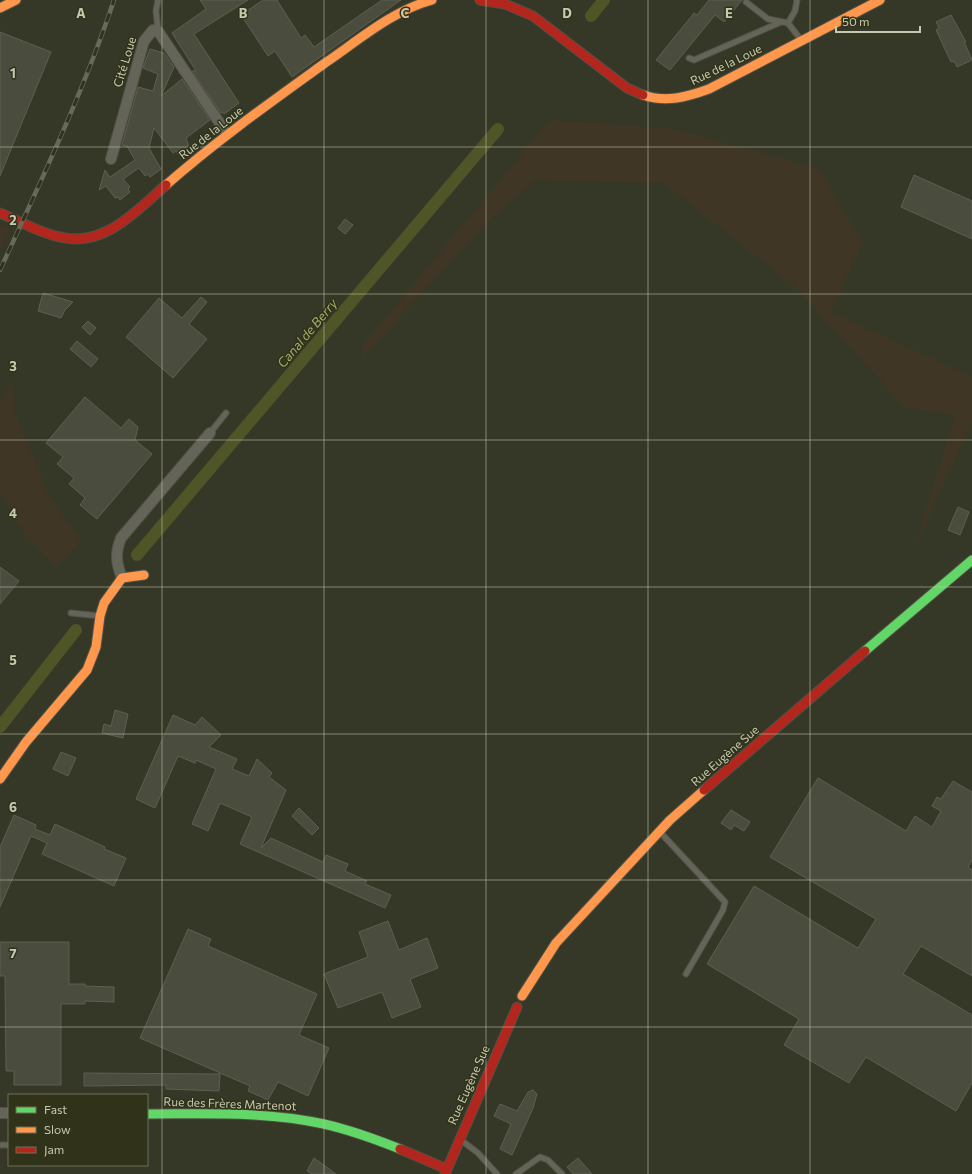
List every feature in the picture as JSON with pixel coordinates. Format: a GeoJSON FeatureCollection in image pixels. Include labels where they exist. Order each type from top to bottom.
{"type":"FeatureCollection","features":[{"type":"Feature","properties":{"kind":"street"},"geometry":{"type":"LineString","coordinates":[[0,8],[16,0]]}},
{"type":"Feature","properties":{"kind":"street","name":"Rue de la Loue"},"geometry":{"type":"LineString","coordinates":[[0,213],[43,233],[59,238],[80,240],[100,236],[122,224],[186,167],[227,134],[381,24],[418,4],[432,0]]}},
{"type":"Feature","properties":{"kind":"street","name":"Rue de la Loue"},"geometry":{"type":"LineString","coordinates":[[480,0],[505,4],[533,16],[627,88],[638,94],[656,100],[688,97],[708,89],[880,0]]}},
{"type":"Feature","properties":{"kind":"street","name":"Cité Loue"},"geometry":{"type":"LineString","coordinates":[[111,160],[144,41],[150,31],[158,32]]}},
{"type":"Feature","properties":{"kind":"street"},"geometry":{"type":"LineString","coordinates":[[158,32],[227,134]]}},
{"type":"Feature","properties":{"kind":"street"},"geometry":{"type":"LineString","coordinates":[[122,578],[116,556],[121,538],[210,433]]}},
{"type":"Feature","properties":{"kind":"street","name":"Rue Eugène Sue"},"geometry":{"type":"LineString","coordinates":[[522,996],[556,944],[659,831],[780,723],[972,560]]}},
{"type":"Feature","properties":{"kind":"street"},"geometry":{"type":"LineString","coordinates":[[0,779],[26,742],[87,670],[96,647],[100,616],[104,603],[122,578],[144,575]]}},
{"type":"Feature","properties":{"kind":"street","name":"Rue Eugène Sue"},"geometry":{"type":"LineString","coordinates":[[446,1171],[517,1007]]}},
{"type":"Feature","properties":{"kind":"street","name":"Rue des Frères Martenot"},"geometry":{"type":"LineString","coordinates":[[148,1114],[274,1116],[312,1122],[351,1132],[380,1142],[446,1171]]}},
{"type":"Feature","properties":{"kind":"lane"},"geometry":{"type":"LineString","coordinates":[[158,0],[156,11],[158,32]]}},
{"type":"Feature","properties":{"kind":"lane"},"geometry":{"type":"LineString","coordinates":[[788,23],[795,12],[797,0]]}},
{"type":"Feature","properties":{"kind":"lane"},"geometry":{"type":"LineString","coordinates":[[746,2],[768,19],[788,23],[801,41]]}},
{"type":"Feature","properties":{"kind":"lane"},"geometry":{"type":"LineString","coordinates":[[689,58],[694,60],[781,22]]}},
{"type":"Feature","properties":{"kind":"lane"},"geometry":{"type":"LineString","coordinates":[[210,433],[226,413]]}},
{"type":"Feature","properties":{"kind":"lane"},"geometry":{"type":"LineString","coordinates":[[71,614],[100,616]]}},
{"type":"Feature","properties":{"kind":"lane"},"geometry":{"type":"LineString","coordinates":[[659,831],[725,902],[723,910],[686,974]]}},
{"type":"Feature","properties":{"kind":"lane"},"geometry":{"type":"LineString","coordinates":[[459,1139],[478,1153],[497,1174]]}},
{"type":"Feature","properties":{"kind":"lane"},"geometry":{"type":"LineString","coordinates":[[516,1174],[540,1157],[548,1160],[562,1174]]}},
{"type":"Feature","properties":{"kind":"shaded area"},"geometry":{"type":"Polygon","coordinates":[[[550,120],[673,129],[819,169],[862,242],[831,312],[972,377],[972,422],[914,549],[955,415],[905,407],[793,285],[664,183],[536,180],[492,217],[363,357],[362,346],[550,120]]]}},
{"type":"Feature","properties":{"kind":"shaded area"},"geometry":{"type":"Polygon","coordinates":[[[0,225],[10,228],[0,250],[0,225]]]}},
{"type":"Feature","properties":{"kind":"shaded area"},"geometry":{"type":"Polygon","coordinates":[[[12,379],[15,413],[50,498],[81,540],[56,567],[25,533],[0,494],[0,404],[12,379]]]}},
{"type":"Feature","properties":{"kind":"building"},"geometry":{"type":"Polygon","coordinates":[[[200,0],[248,0],[194,34],[239,103],[224,114],[223,112],[221,113],[192,71],[196,71],[172,33],[206,9],[200,0]]]}},
{"type":"Feature","properties":{"kind":"building"},"geometry":{"type":"Polygon","coordinates":[[[263,0],[277,0],[301,38],[305,35],[314,47],[382,0],[401,0],[292,77],[275,51],[268,56],[241,15],[263,0]]]}},
{"type":"Feature","properties":{"kind":"building"},"geometry":{"type":"Polygon","coordinates":[[[709,0],[742,0],[724,22],[715,15],[670,70],[656,60],[694,13],[697,15],[709,0]]]}},
{"type":"Feature","properties":{"kind":"building"},"geometry":{"type":"Polygon","coordinates":[[[951,15],[966,42],[964,42],[972,60],[957,67],[954,61],[951,62],[936,30],[939,28],[936,22],[951,15]]]}},
{"type":"Feature","properties":{"kind":"building"},"geometry":{"type":"Polygon","coordinates":[[[0,32],[51,52],[0,176],[0,32]]]}},
{"type":"Feature","properties":{"kind":"building"},"geometry":{"type":"Polygon","coordinates":[[[150,49],[164,53],[174,67],[161,96],[182,79],[210,120],[186,138],[189,147],[179,155],[176,151],[173,153],[154,128],[149,148],[161,169],[150,177],[148,174],[145,176],[139,168],[123,179],[130,187],[128,189],[130,192],[120,200],[118,197],[115,198],[106,186],[99,190],[105,170],[110,177],[135,160],[127,146],[122,145],[138,87],[153,91],[158,74],[143,68],[150,49]]]}},
{"type":"Feature","properties":{"kind":"building"},"geometry":{"type":"Polygon","coordinates":[[[914,175],[972,201],[972,239],[901,207],[914,175]]]}},
{"type":"Feature","properties":{"kind":"building"},"geometry":{"type":"Polygon","coordinates":[[[345,219],[353,225],[345,234],[338,228],[345,219]]]}},
{"type":"Feature","properties":{"kind":"building"},"geometry":{"type":"Polygon","coordinates":[[[43,293],[73,302],[65,310],[61,318],[38,311],[43,293]]]}},
{"type":"Feature","properties":{"kind":"building"},"geometry":{"type":"Polygon","coordinates":[[[201,297],[207,302],[189,324],[207,339],[173,378],[126,337],[159,298],[182,318],[201,297]]]}},
{"type":"Feature","properties":{"kind":"building"},"geometry":{"type":"Polygon","coordinates":[[[88,321],[96,328],[90,335],[82,327],[88,321]]]}},
{"type":"Feature","properties":{"kind":"building"},"geometry":{"type":"Polygon","coordinates":[[[77,341],[98,359],[91,367],[70,349],[77,341]]]}},
{"type":"Feature","properties":{"kind":"building"},"geometry":{"type":"Polygon","coordinates":[[[85,397],[121,428],[129,419],[138,427],[135,440],[152,454],[97,519],[80,505],[85,498],[69,484],[74,478],[57,464],[63,457],[46,443],[85,397]]]}},
{"type":"Feature","properties":{"kind":"building"},"geometry":{"type":"Polygon","coordinates":[[[958,507],[969,512],[960,535],[948,530],[958,507]]]}},
{"type":"Feature","properties":{"kind":"building"},"geometry":{"type":"Polygon","coordinates":[[[0,567],[19,581],[0,604],[0,567]]]}},
{"type":"Feature","properties":{"kind":"building"},"geometry":{"type":"Polygon","coordinates":[[[115,710],[128,714],[123,738],[102,733],[104,724],[111,726],[115,710]]]}},
{"type":"Feature","properties":{"kind":"building"},"geometry":{"type":"Polygon","coordinates":[[[173,715],[195,725],[202,717],[221,735],[209,747],[237,759],[232,769],[249,776],[257,759],[272,773],[269,777],[286,790],[261,848],[271,838],[323,862],[326,855],[348,864],[345,871],[367,881],[365,884],[391,895],[385,908],[240,844],[252,817],[220,803],[208,831],[192,824],[216,769],[196,760],[195,763],[178,756],[155,808],[136,799],[173,715]]]}},
{"type":"Feature","properties":{"kind":"building"},"geometry":{"type":"Polygon","coordinates":[[[61,752],[76,758],[68,776],[53,769],[61,752]]]}},
{"type":"Feature","properties":{"kind":"building"},"geometry":{"type":"Polygon","coordinates":[[[818,778],[906,831],[915,816],[932,827],[941,811],[932,806],[937,797],[941,799],[953,781],[972,792],[972,860],[968,867],[972,870],[972,976],[921,946],[903,974],[972,1015],[972,1083],[956,1111],[866,1057],[849,1083],[784,1045],[799,1019],[707,964],[754,886],[858,948],[876,919],[770,857],[818,778]]]}},
{"type":"Feature","properties":{"kind":"building"},"geometry":{"type":"Polygon","coordinates":[[[299,808],[319,828],[312,835],[292,816],[299,808]]]}},
{"type":"Feature","properties":{"kind":"building"},"geometry":{"type":"Polygon","coordinates":[[[731,810],[750,822],[744,831],[734,825],[731,830],[721,823],[731,810]]]}},
{"type":"Feature","properties":{"kind":"building"},"geometry":{"type":"Polygon","coordinates":[[[14,815],[36,825],[35,829],[50,835],[55,824],[105,847],[104,849],[126,858],[114,886],[42,854],[47,843],[31,836],[0,907],[0,847],[14,815]]]}},
{"type":"Feature","properties":{"kind":"building"},"geometry":{"type":"Polygon","coordinates":[[[388,921],[399,950],[427,938],[438,968],[410,979],[421,1007],[392,1018],[382,992],[338,1008],[324,974],[368,957],[359,932],[388,921]]]}},
{"type":"Feature","properties":{"kind":"building"},"geometry":{"type":"Polygon","coordinates":[[[188,929],[211,939],[208,946],[317,994],[299,1035],[329,1048],[308,1096],[278,1082],[268,1100],[248,1091],[250,1086],[140,1038],[188,929]]]}},
{"type":"Feature","properties":{"kind":"building"},"geometry":{"type":"Polygon","coordinates":[[[0,942],[69,942],[69,984],[114,987],[114,1002],[85,1001],[85,1004],[61,1004],[61,1085],[14,1085],[14,1071],[6,1071],[5,976],[0,976],[0,942]]]}},
{"type":"Feature","properties":{"kind":"building"},"geometry":{"type":"Polygon","coordinates":[[[84,1073],[220,1074],[219,1091],[166,1089],[166,1085],[84,1086],[84,1073]]]}},
{"type":"Feature","properties":{"kind":"building"},"geometry":{"type":"Polygon","coordinates":[[[533,1090],[537,1094],[533,1108],[512,1155],[500,1149],[511,1124],[494,1116],[500,1104],[517,1111],[528,1092],[533,1090]]]}},
{"type":"Feature","properties":{"kind":"building"},"geometry":{"type":"Polygon","coordinates":[[[314,1158],[336,1174],[312,1174],[307,1171],[314,1158]]]}},
{"type":"Feature","properties":{"kind":"building"},"geometry":{"type":"Polygon","coordinates":[[[578,1158],[592,1174],[573,1174],[567,1167],[578,1158]]]}},
{"type":"Feature","properties":{"kind":"waterway","name":"Canal de Berry"},"geometry":{"type":"LineString","coordinates":[[591,16],[604,0]]}},
{"type":"Feature","properties":{"kind":"waterway","name":"Canal de Berry"},"geometry":{"type":"LineString","coordinates":[[137,555],[498,129]]}},
{"type":"Feature","properties":{"kind":"waterway","name":"Canal de Berry"},"geometry":{"type":"LineString","coordinates":[[0,727],[76,630]]}},
{"type":"Feature","properties":{"kind":"railway"},"geometry":{"type":"LineString","coordinates":[[0,270],[75,103],[114,0]]}},
{"type":"Feature","properties":{"kind":"traffic: fast"},"geometry":{"type":"LineString","coordinates":[[865,651],[972,560]]}},
{"type":"Feature","properties":{"kind":"traffic: fast"},"geometry":{"type":"LineString","coordinates":[[148,1114],[236,1114],[302,1120],[343,1129],[400,1149]]}},
{"type":"Feature","properties":{"kind":"traffic: slow"},"geometry":{"type":"LineString","coordinates":[[0,8],[16,0]]}},
{"type":"Feature","properties":{"kind":"traffic: slow"},"geometry":{"type":"LineString","coordinates":[[166,185],[244,122],[363,36],[403,11],[432,0]]}},
{"type":"Feature","properties":{"kind":"traffic: slow"},"geometry":{"type":"LineString","coordinates":[[643,95],[660,99],[668,99],[709,89],[880,0]]}},
{"type":"Feature","properties":{"kind":"traffic: slow"},"geometry":{"type":"LineString","coordinates":[[0,779],[26,742],[87,670],[96,647],[100,616],[104,603],[122,578],[144,575]]}},
{"type":"Feature","properties":{"kind":"traffic: slow"},"geometry":{"type":"LineString","coordinates":[[522,996],[556,943],[670,820],[704,790]]}},
{"type":"Feature","properties":{"kind":"traffic: jam"},"geometry":{"type":"LineString","coordinates":[[480,0],[505,4],[533,16],[627,88],[643,95]]}},
{"type":"Feature","properties":{"kind":"traffic: jam"},"geometry":{"type":"LineString","coordinates":[[0,213],[37,230],[52,235],[76,239],[91,237],[105,232],[131,216],[166,185]]}},
{"type":"Feature","properties":{"kind":"traffic: jam"},"geometry":{"type":"LineString","coordinates":[[704,790],[865,651]]}},
{"type":"Feature","properties":{"kind":"traffic: jam"},"geometry":{"type":"LineString","coordinates":[[445,1174],[517,1007]]}},
{"type":"Feature","properties":{"kind":"traffic: jam"},"geometry":{"type":"LineString","coordinates":[[400,1149],[447,1169]]}}]}
